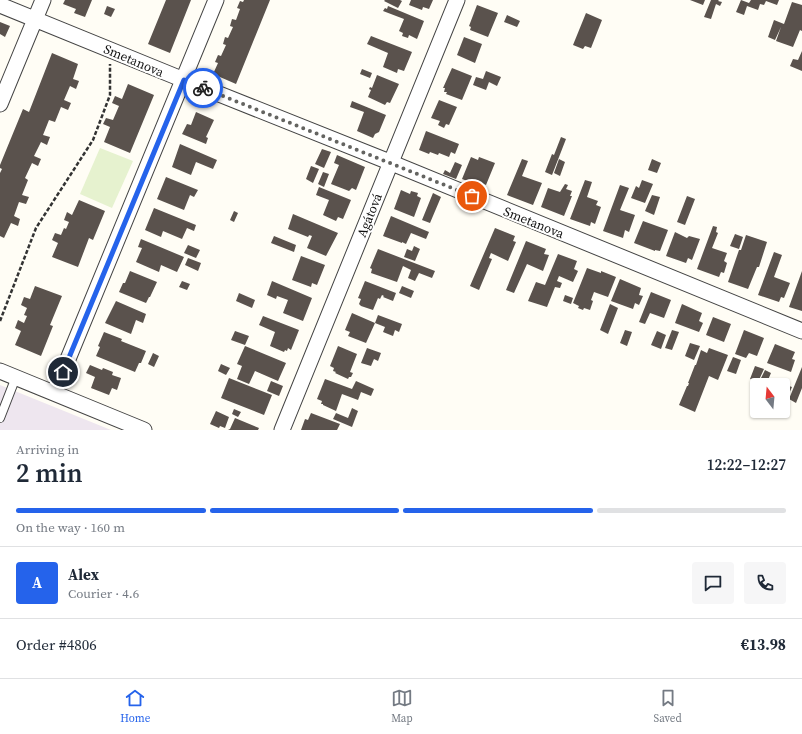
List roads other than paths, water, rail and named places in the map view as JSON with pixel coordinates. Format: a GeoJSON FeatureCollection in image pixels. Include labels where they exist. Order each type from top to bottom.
{"type":"FeatureCollection","features":[{"type":"Feature","properties":{"kind":"street"},"geometry":{"type":"LineString","coordinates":[[0,104],[43,0]]}},
{"type":"Feature","properties":{"kind":"street"},"geometry":{"type":"LineString","coordinates":[[54,393],[216,0]]}},
{"type":"Feature","properties":{"kind":"street","name":"Agátová"},"geometry":{"type":"LineString","coordinates":[[282,430],[457,0]]}},
{"type":"Feature","properties":{"kind":"street","name":"Smetanova"},"geometry":{"type":"LineString","coordinates":[[0,4],[802,331]]}},
{"type":"Feature","properties":{"kind":"street"},"geometry":{"type":"LineString","coordinates":[[0,371],[144,430]]}},
{"type":"Feature","properties":{"kind":"lane"},"geometry":{"type":"LineString","coordinates":[[0,418],[16,377]]}}]}
